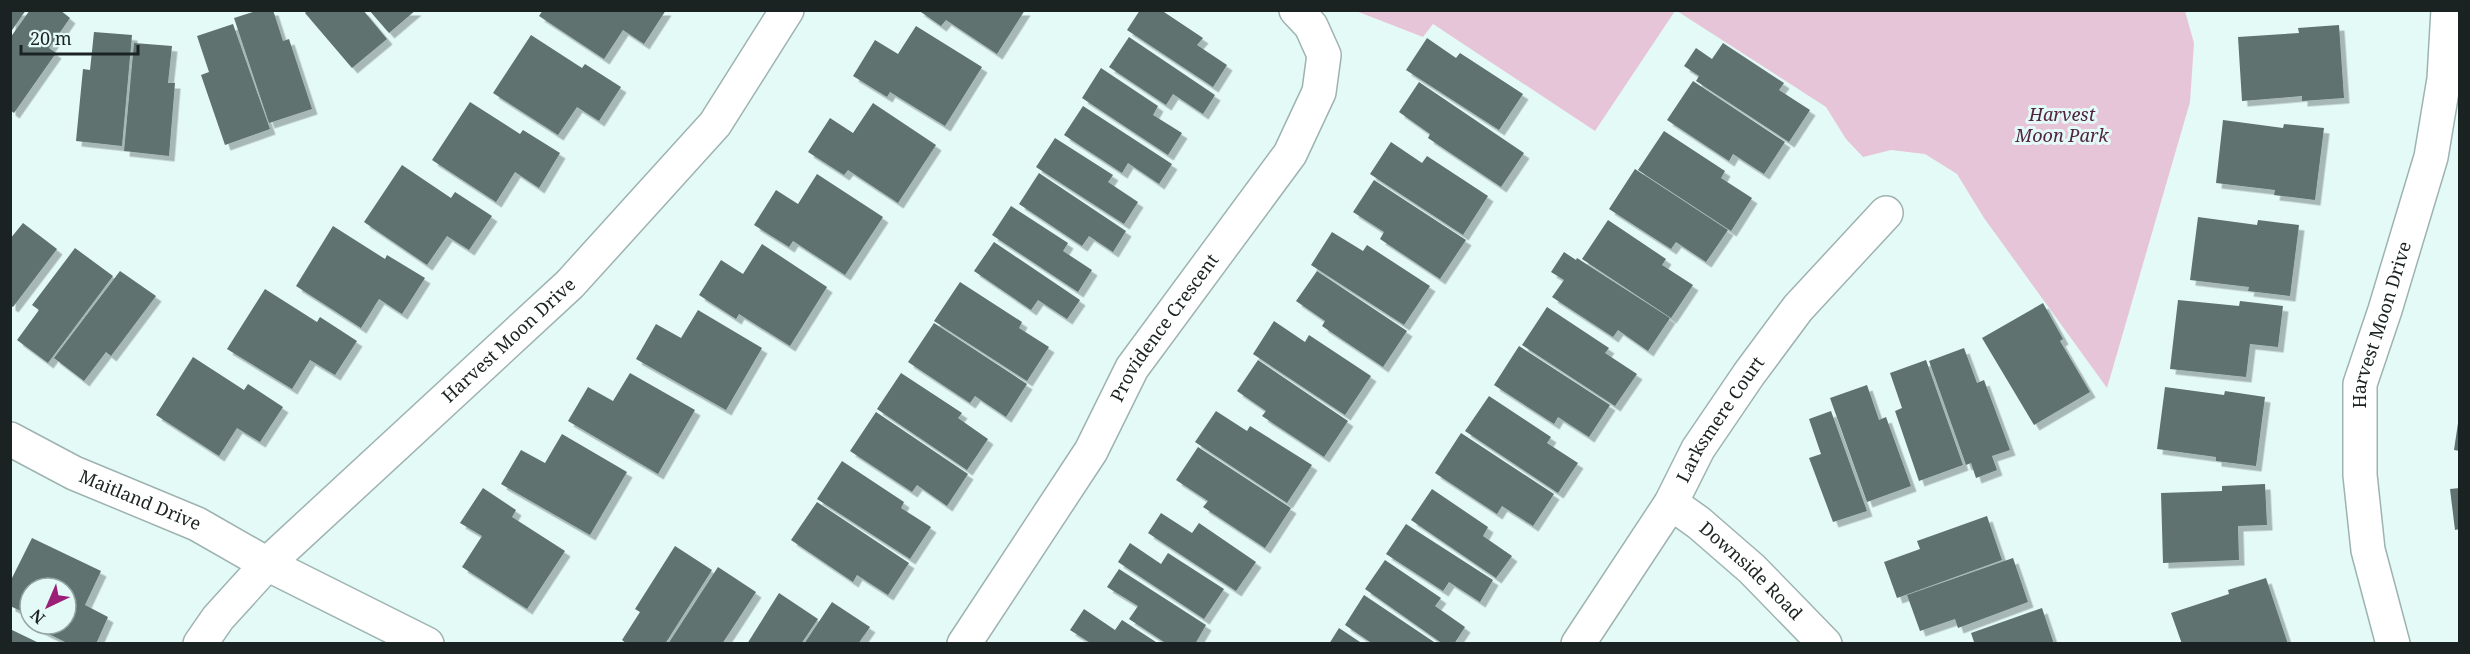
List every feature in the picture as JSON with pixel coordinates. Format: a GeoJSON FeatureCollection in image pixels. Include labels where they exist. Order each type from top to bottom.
{"type":"FeatureCollection","features":[{"type":"Feature","properties":{"kind":"street","name":"Harvest Moon Drive"},"geometry":{"type":"LineString","coordinates":[[200,644],[218,618],[267,564],[570,284],[715,124],[787,10]]}},
{"type":"Feature","properties":{"kind":"street","name":"Providence Crescent"},"geometry":{"type":"LineString","coordinates":[[963,644],[1091,451],[1132,368],[1290,154],[1319,92],[1324,55],[1311,26],[1296,10]]}},
{"type":"Feature","properties":{"kind":"street","name":"Harvest Moon Drive"},"geometry":{"type":"LineString","coordinates":[[2393,644],[2368,550],[2360,475],[2360,384],[2431,157],[2444,79],[2448,10]]}},
{"type":"Feature","properties":{"kind":"street","name":"Larksmere Court"},"geometry":{"type":"LineString","coordinates":[[1578,644],[1671,503],[1698,449],[1749,375],[1798,308],[1886,213]]}},
{"type":"Feature","properties":{"kind":"street","name":"Maitland Drive"},"geometry":{"type":"LineString","coordinates":[[10,439],[74,473],[197,524],[267,564]]}},
{"type":"Feature","properties":{"kind":"street","name":"Downside Road"},"geometry":{"type":"LineString","coordinates":[[1671,503],[1699,523],[1752,569],[1825,644]]}},
{"type":"Feature","properties":{"kind":"street"},"geometry":{"type":"LineString","coordinates":[[267,564],[427,644]]}},
{"type":"Feature","properties":{"kind":"green space"},"geometry":{"type":"Polygon","coordinates":[[[1356,11],[1675,11],[1595,131],[1433,24],[1423,37],[1356,11]]]}},
{"type":"Feature","properties":{"kind":"green space","name":"Harvest Moon Park"},"geometry":{"type":"Polygon","coordinates":[[[1677,11],[2185,11],[2194,43],[2190,102],[2107,388],[1984,218],[1957,174],[1925,154],[1891,150],[1863,157],[1846,139],[1826,107],[1677,11]]]}},
{"type":"Feature","properties":{"kind":"building"},"geometry":{"type":"Polygon","coordinates":[[[10,10],[26,10],[10,33],[10,10]]]}},
{"type":"Feature","properties":{"kind":"building"},"geometry":{"type":"Polygon","coordinates":[[[30,10],[60,10],[70,18],[49,48],[56,53],[14,113],[10,110],[10,38],[30,10]]]}},
{"type":"Feature","properties":{"kind":"building"},"geometry":{"type":"Polygon","coordinates":[[[259,10],[273,10],[283,41],[289,39],[312,109],[269,123],[234,18],[259,10]]]}},
{"type":"Feature","properties":{"kind":"building"},"geometry":{"type":"Polygon","coordinates":[[[308,10],[363,10],[387,39],[352,68],[305,13],[308,10]]]}},
{"type":"Feature","properties":{"kind":"building"},"geometry":{"type":"Polygon","coordinates":[[[369,10],[416,10],[389,33],[369,10]]]}},
{"type":"Feature","properties":{"kind":"building"},"geometry":{"type":"Polygon","coordinates":[[[543,10],[666,10],[644,44],[623,30],[604,59],[539,16],[543,10]]]}},
{"type":"Feature","properties":{"kind":"building"},"geometry":{"type":"Polygon","coordinates":[[[918,10],[1025,10],[997,54],[946,20],[941,26],[918,10]]]}},
{"type":"Feature","properties":{"kind":"building"},"geometry":{"type":"Polygon","coordinates":[[[1140,10],[1161,10],[1203,38],[1197,45],[1227,65],[1213,87],[1127,30],[1140,10]]]}},
{"type":"Feature","properties":{"kind":"building"},"geometry":{"type":"Polygon","coordinates":[[[233,24],[270,129],[225,145],[201,75],[209,72],[197,36],[233,24]]]}},
{"type":"Feature","properties":{"kind":"building"},"geometry":{"type":"Polygon","coordinates":[[[2339,25],[2344,98],[2302,101],[2302,96],[2242,101],[2238,37],[2299,33],[2298,28],[2339,25]]]}},
{"type":"Feature","properties":{"kind":"building"},"geometry":{"type":"Polygon","coordinates":[[[916,26],[982,67],[945,126],[890,92],[887,97],[853,76],[875,40],[898,54],[916,26]]]}},
{"type":"Feature","properties":{"kind":"building"},"geometry":{"type":"Polygon","coordinates":[[[94,32],[132,35],[122,146],[76,141],[83,69],[90,70],[94,32]]]}},
{"type":"Feature","properties":{"kind":"building"},"geometry":{"type":"Polygon","coordinates":[[[531,35],[582,68],[585,64],[621,87],[599,121],[577,107],[558,135],[493,93],[531,35]]]}},
{"type":"Feature","properties":{"kind":"building"},"geometry":{"type":"Polygon","coordinates":[[[1129,37],[1215,95],[1203,114],[1173,94],[1166,105],[1109,67],[1129,37]]]}},
{"type":"Feature","properties":{"kind":"building"},"geometry":{"type":"Polygon","coordinates":[[[1427,38],[1456,58],[1460,53],[1523,94],[1499,130],[1406,70],[1427,38]]]}},
{"type":"Feature","properties":{"kind":"building"},"geometry":{"type":"Polygon","coordinates":[[[134,43],[172,46],[168,83],[175,83],[169,156],[124,151],[134,43]]]}},
{"type":"Feature","properties":{"kind":"building"},"geometry":{"type":"Polygon","coordinates":[[[1723,43],[1784,83],[1779,90],[1810,110],[1789,142],[1696,81],[1699,76],[1684,66],[1696,48],[1712,59],[1723,43]]]}},
{"type":"Feature","properties":{"kind":"building"},"geometry":{"type":"Polygon","coordinates":[[[1101,68],[1158,106],[1153,115],[1182,133],[1168,155],[1082,98],[1101,68]]]}},
{"type":"Feature","properties":{"kind":"building"},"geometry":{"type":"Polygon","coordinates":[[[1693,81],[1785,142],[1764,174],[1733,154],[1729,161],[1667,120],[1693,81]]]}},
{"type":"Feature","properties":{"kind":"building"},"geometry":{"type":"Polygon","coordinates":[[[1419,82],[1524,153],[1501,187],[1428,138],[1430,134],[1399,112],[1419,82]]]}},
{"type":"Feature","properties":{"kind":"building"},"geometry":{"type":"Polygon","coordinates":[[[470,102],[520,134],[523,130],[560,153],[539,188],[515,172],[496,202],[432,160],[470,102]]]}},
{"type":"Feature","properties":{"kind":"building"},"geometry":{"type":"Polygon","coordinates":[[[873,103],[936,145],[898,203],[848,170],[844,175],[808,152],[830,118],[853,133],[873,103]]]}},
{"type":"Feature","properties":{"kind":"building"},"geometry":{"type":"Polygon","coordinates":[[[1083,106],[1172,164],[1159,184],[1128,163],[1122,173],[1064,135],[1083,106]]]}},
{"type":"Feature","properties":{"kind":"building"},"geometry":{"type":"Polygon","coordinates":[[[2223,120],[2283,128],[2284,124],[2324,128],[2315,200],[2274,195],[2275,190],[2216,183],[2223,120]]]}},
{"type":"Feature","properties":{"kind":"building"},"geometry":{"type":"Polygon","coordinates":[[[1664,131],[1725,171],[1721,178],[1752,198],[1731,231],[1638,170],[1664,131]]]}},
{"type":"Feature","properties":{"kind":"building"},"geometry":{"type":"Polygon","coordinates":[[[1055,138],[1113,175],[1108,182],[1138,202],[1124,224],[1036,167],[1055,138]]]}},
{"type":"Feature","properties":{"kind":"building"},"geometry":{"type":"Polygon","coordinates":[[[1391,142],[1422,163],[1427,156],[1488,196],[1463,235],[1370,174],[1391,142]]]}},
{"type":"Feature","properties":{"kind":"building"},"geometry":{"type":"Polygon","coordinates":[[[402,165],[451,198],[455,192],[492,216],[469,250],[447,236],[427,265],[364,222],[402,165]]]}},
{"type":"Feature","properties":{"kind":"building"},"geometry":{"type":"Polygon","coordinates":[[[1635,169],[1728,230],[1706,262],[1676,242],[1671,249],[1609,209],[1635,169]]]}},
{"type":"Feature","properties":{"kind":"building"},"geometry":{"type":"Polygon","coordinates":[[[1039,173],[1126,231],[1113,252],[1089,236],[1082,246],[1019,204],[1039,173]]]}},
{"type":"Feature","properties":{"kind":"building"},"geometry":{"type":"Polygon","coordinates":[[[817,174],[883,217],[845,275],[793,241],[789,247],[754,225],[776,190],[798,204],[817,174]]]}},
{"type":"Feature","properties":{"kind":"building"},"geometry":{"type":"Polygon","coordinates":[[[1374,180],[1466,240],[1440,279],[1380,239],[1384,232],[1353,212],[1374,180]]]}},
{"type":"Feature","properties":{"kind":"building"},"geometry":{"type":"Polygon","coordinates":[[[1011,206],[1068,243],[1063,251],[1092,270],[1078,292],[992,235],[1011,206]]]}},
{"type":"Feature","properties":{"kind":"building"},"geometry":{"type":"Polygon","coordinates":[[[2198,217],[2257,225],[2258,220],[2299,225],[2290,296],[2248,291],[2249,287],[2190,280],[2198,217]]]}},
{"type":"Feature","properties":{"kind":"building"},"geometry":{"type":"Polygon","coordinates":[[[1608,220],[1666,259],[1662,265],[1693,285],[1671,318],[1582,259],[1608,220]]]}},
{"type":"Feature","properties":{"kind":"building"},"geometry":{"type":"Polygon","coordinates":[[[23,223],[57,249],[13,307],[10,305],[10,239],[23,223]]]}},
{"type":"Feature","properties":{"kind":"building"},"geometry":{"type":"Polygon","coordinates":[[[333,226],[385,259],[387,255],[425,278],[402,314],[379,299],[361,328],[296,286],[333,226]]]}},
{"type":"Feature","properties":{"kind":"building"},"geometry":{"type":"Polygon","coordinates":[[[1332,232],[1363,251],[1367,245],[1430,286],[1404,325],[1311,265],[1332,232]]]}},
{"type":"Feature","properties":{"kind":"building"},"geometry":{"type":"Polygon","coordinates":[[[994,242],[1080,300],[1067,319],[1038,300],[1031,310],[974,271],[994,242]]]}},
{"type":"Feature","properties":{"kind":"building"},"geometry":{"type":"Polygon","coordinates":[[[762,244],[827,287],[790,346],[739,314],[736,319],[699,295],[721,260],[743,274],[762,244]]]}},
{"type":"Feature","properties":{"kind":"building"},"geometry":{"type":"Polygon","coordinates":[[[75,248],[113,276],[48,363],[17,340],[39,310],[32,305],[75,248]]]}},
{"type":"Feature","properties":{"kind":"building"},"geometry":{"type":"Polygon","coordinates":[[[1564,252],[1670,318],[1648,351],[1618,330],[1613,337],[1552,297],[1564,280],[1551,272],[1564,252]]]}},
{"type":"Feature","properties":{"kind":"building"},"geometry":{"type":"Polygon","coordinates":[[[120,271],[156,296],[111,356],[106,352],[84,381],[54,358],[120,271]]]}},
{"type":"Feature","properties":{"kind":"building"},"geometry":{"type":"Polygon","coordinates":[[[1317,271],[1407,331],[1383,367],[1322,326],[1325,321],[1296,301],[1317,271]]]}},
{"type":"Feature","properties":{"kind":"building"},"geometry":{"type":"Polygon","coordinates":[[[960,282],[1022,322],[1019,328],[1049,347],[1027,381],[934,321],[960,282]]]}},
{"type":"Feature","properties":{"kind":"building"},"geometry":{"type":"Polygon","coordinates":[[[265,289],[317,322],[320,317],[357,341],[335,375],[310,360],[292,389],[227,349],[265,289]]]}},
{"type":"Feature","properties":{"kind":"building"},"geometry":{"type":"Polygon","coordinates":[[[2178,300],[2239,306],[2240,301],[2283,306],[2278,347],[2250,344],[2246,377],[2170,369],[2178,300]]]}},
{"type":"Feature","properties":{"kind":"building"},"geometry":{"type":"Polygon","coordinates":[[[2043,303],[2063,339],[2060,341],[2090,392],[2034,425],[1982,338],[2043,303]]]}},
{"type":"Feature","properties":{"kind":"building"},"geometry":{"type":"Polygon","coordinates":[[[1547,307],[1609,348],[1605,353],[1637,374],[1615,406],[1522,345],[1547,307]]]}},
{"type":"Feature","properties":{"kind":"building"},"geometry":{"type":"Polygon","coordinates":[[[698,310],[762,348],[726,410],[636,359],[656,324],[681,338],[698,310]]]}},
{"type":"Feature","properties":{"kind":"building"},"geometry":{"type":"Polygon","coordinates":[[[1274,321],[1305,342],[1309,335],[1371,376],[1345,415],[1253,354],[1274,321]]]}},
{"type":"Feature","properties":{"kind":"building"},"geometry":{"type":"Polygon","coordinates":[[[934,323],[1027,384],[1006,417],[975,396],[970,403],[908,362],[934,323]]]}},
{"type":"Feature","properties":{"kind":"building"},"geometry":{"type":"Polygon","coordinates":[[[1519,346],[1610,405],[1589,437],[1558,417],[1554,424],[1494,385],[1519,346]]]}},
{"type":"Feature","properties":{"kind":"building"},"geometry":{"type":"Polygon","coordinates":[[[1964,348],[1977,383],[1984,380],[2010,450],[1992,456],[1997,470],[1976,478],[1971,463],[1966,465],[1929,361],[1964,348]]]}},
{"type":"Feature","properties":{"kind":"building"},"geometry":{"type":"Polygon","coordinates":[[[193,357],[244,390],[248,384],[283,407],[260,442],[237,428],[219,456],[156,415],[193,357]]]}},
{"type":"Feature","properties":{"kind":"building"},"geometry":{"type":"Polygon","coordinates":[[[1258,360],[1348,421],[1324,457],[1262,416],[1266,411],[1237,391],[1258,360]]]}},
{"type":"Feature","properties":{"kind":"building"},"geometry":{"type":"Polygon","coordinates":[[[1926,360],[1963,465],[1919,481],[1895,411],[1902,408],[1890,373],[1926,360]]]}},
{"type":"Feature","properties":{"kind":"building"},"geometry":{"type":"Polygon","coordinates":[[[630,373],[695,410],[658,474],[568,421],[588,387],[613,401],[630,373]]]}},
{"type":"Feature","properties":{"kind":"building"},"geometry":{"type":"Polygon","coordinates":[[[901,373],[962,413],[958,418],[988,439],[967,470],[877,409],[901,373]]]}},
{"type":"Feature","properties":{"kind":"building"},"geometry":{"type":"Polygon","coordinates":[[[1867,385],[1879,420],[1886,417],[1911,486],[1867,502],[1830,398],[1867,385]]]}},
{"type":"Feature","properties":{"kind":"building"},"geometry":{"type":"Polygon","coordinates":[[[2165,387],[2224,395],[2225,391],[2265,397],[2256,466],[2216,461],[2216,457],[2157,449],[2165,387]]]}},
{"type":"Feature","properties":{"kind":"building"},"geometry":{"type":"Polygon","coordinates":[[[1489,396],[1551,437],[1547,443],[1578,463],[1558,493],[1465,431],[1489,396]]]}},
{"type":"Feature","properties":{"kind":"building"},"geometry":{"type":"Polygon","coordinates":[[[1216,411],[1247,431],[1250,426],[1312,465],[1287,503],[1195,442],[1216,411]]]}},
{"type":"Feature","properties":{"kind":"building"},"geometry":{"type":"Polygon","coordinates":[[[1831,411],[1867,511],[1833,522],[1809,458],[1821,454],[1809,419],[1831,411]]]}},
{"type":"Feature","properties":{"kind":"building"},"geometry":{"type":"Polygon","coordinates":[[[876,412],[968,474],[947,506],[917,485],[912,492],[850,451],[876,412]]]}},
{"type":"Feature","properties":{"kind":"building"},"geometry":{"type":"Polygon","coordinates":[[[2458,423],[2460,423],[2460,451],[2454,450],[2458,423]]]}},
{"type":"Feature","properties":{"kind":"building"},"geometry":{"type":"Polygon","coordinates":[[[1461,433],[1554,494],[1533,526],[1502,506],[1497,514],[1435,473],[1461,433]]]}},
{"type":"Feature","properties":{"kind":"building"},"geometry":{"type":"Polygon","coordinates":[[[562,434],[627,472],[590,535],[501,484],[521,450],[545,463],[562,434]]]}},
{"type":"Feature","properties":{"kind":"building"},"geometry":{"type":"Polygon","coordinates":[[[1198,447],[1291,508],[1265,548],[1203,507],[1208,501],[1176,480],[1198,447]]]}},
{"type":"Feature","properties":{"kind":"building"},"geometry":{"type":"Polygon","coordinates":[[[842,461],[904,502],[901,508],[931,527],[910,559],[817,499],[842,461]]]}},
{"type":"Feature","properties":{"kind":"building"},"geometry":{"type":"Polygon","coordinates":[[[2265,484],[2267,525],[2238,526],[2239,560],[2163,563],[2161,493],[2222,491],[2222,486],[2265,484]]]}},
{"type":"Feature","properties":{"kind":"building"},"geometry":{"type":"Polygon","coordinates":[[[483,488],[516,510],[512,517],[565,551],[527,609],[462,567],[482,536],[460,523],[483,488]]]}},
{"type":"Feature","properties":{"kind":"building"},"geometry":{"type":"Polygon","coordinates":[[[2460,488],[2460,529],[2455,530],[2450,489],[2460,488]]]}},
{"type":"Feature","properties":{"kind":"building"},"geometry":{"type":"Polygon","coordinates":[[[1432,489],[1488,527],[1483,536],[1512,556],[1496,578],[1411,520],[1432,489]]]}},
{"type":"Feature","properties":{"kind":"building"},"geometry":{"type":"Polygon","coordinates":[[[817,502],[909,563],[888,595],[857,575],[853,582],[791,540],[817,502]]]}},
{"type":"Feature","properties":{"kind":"building"},"geometry":{"type":"Polygon","coordinates":[[[1161,513],[1192,533],[1199,523],[1256,562],[1236,591],[1148,533],[1161,513]]]}},
{"type":"Feature","properties":{"kind":"building"},"geometry":{"type":"Polygon","coordinates":[[[1987,516],[2002,560],[1897,598],[1884,562],[1920,549],[1917,541],[1987,516]]]}},
{"type":"Feature","properties":{"kind":"building"},"geometry":{"type":"Polygon","coordinates":[[[1406,524],[1493,580],[1480,602],[1449,582],[1443,591],[1386,554],[1406,524]]]}},
{"type":"Feature","properties":{"kind":"building"},"geometry":{"type":"Polygon","coordinates":[[[32,538],[101,571],[85,605],[108,617],[96,644],[69,644],[53,636],[78,636],[78,576],[18,576],[18,610],[10,606],[10,582],[32,538]]]}},
{"type":"Feature","properties":{"kind":"building"},"geometry":{"type":"Polygon","coordinates":[[[1130,543],[1161,564],[1168,553],[1224,589],[1204,619],[1118,562],[1130,543]]]}},
{"type":"Feature","properties":{"kind":"building"},"geometry":{"type":"Polygon","coordinates":[[[675,546],[712,570],[665,644],[627,644],[622,640],[640,612],[635,609],[675,546]]]}},
{"type":"Feature","properties":{"kind":"building"},"geometry":{"type":"Polygon","coordinates":[[[2013,558],[2028,602],[1958,628],[1955,619],[1920,631],[1907,595],[2013,558]]]}},
{"type":"Feature","properties":{"kind":"building"},"geometry":{"type":"Polygon","coordinates":[[[1385,560],[1441,598],[1435,606],[1465,627],[1454,644],[1443,644],[1365,589],[1385,560]]]}},
{"type":"Feature","properties":{"kind":"building"},"geometry":{"type":"Polygon","coordinates":[[[718,567],[756,592],[722,644],[668,644],[718,567]]]}},
{"type":"Feature","properties":{"kind":"building"},"geometry":{"type":"Polygon","coordinates":[[[1119,569],[1206,625],[1195,644],[1167,644],[1129,619],[1138,606],[1107,587],[1119,569]]]}},
{"type":"Feature","properties":{"kind":"building"},"geometry":{"type":"Polygon","coordinates":[[[2266,578],[2288,644],[2182,644],[2171,613],[2229,594],[2228,590],[2266,578]]]}},
{"type":"Feature","properties":{"kind":"building"},"geometry":{"type":"Polygon","coordinates":[[[779,593],[818,619],[801,644],[747,644],[779,593]]]}},
{"type":"Feature","properties":{"kind":"building"},"geometry":{"type":"Polygon","coordinates":[[[1364,595],[1437,644],[1373,644],[1345,625],[1364,595]]]}},
{"type":"Feature","properties":{"kind":"building"},"geometry":{"type":"Polygon","coordinates":[[[832,602],[870,627],[858,644],[804,644],[832,602]]]}},
{"type":"Feature","properties":{"kind":"building"},"geometry":{"type":"Polygon","coordinates":[[[2042,608],[2054,644],[1969,644],[1974,642],[1971,633],[2042,608]]]}},
{"type":"Feature","properties":{"kind":"building"},"geometry":{"type":"Polygon","coordinates":[[[1084,609],[1115,630],[1122,620],[1159,644],[1092,644],[1070,630],[1084,609]]]}},
{"type":"Feature","properties":{"kind":"building"},"geometry":{"type":"Polygon","coordinates":[[[1339,628],[1363,644],[1329,644],[1339,628]]]}},
{"type":"Feature","properties":{"kind":"building"},"geometry":{"type":"Polygon","coordinates":[[[10,629],[18,633],[18,636],[24,636],[41,644],[10,644],[10,629]]]}}]}
